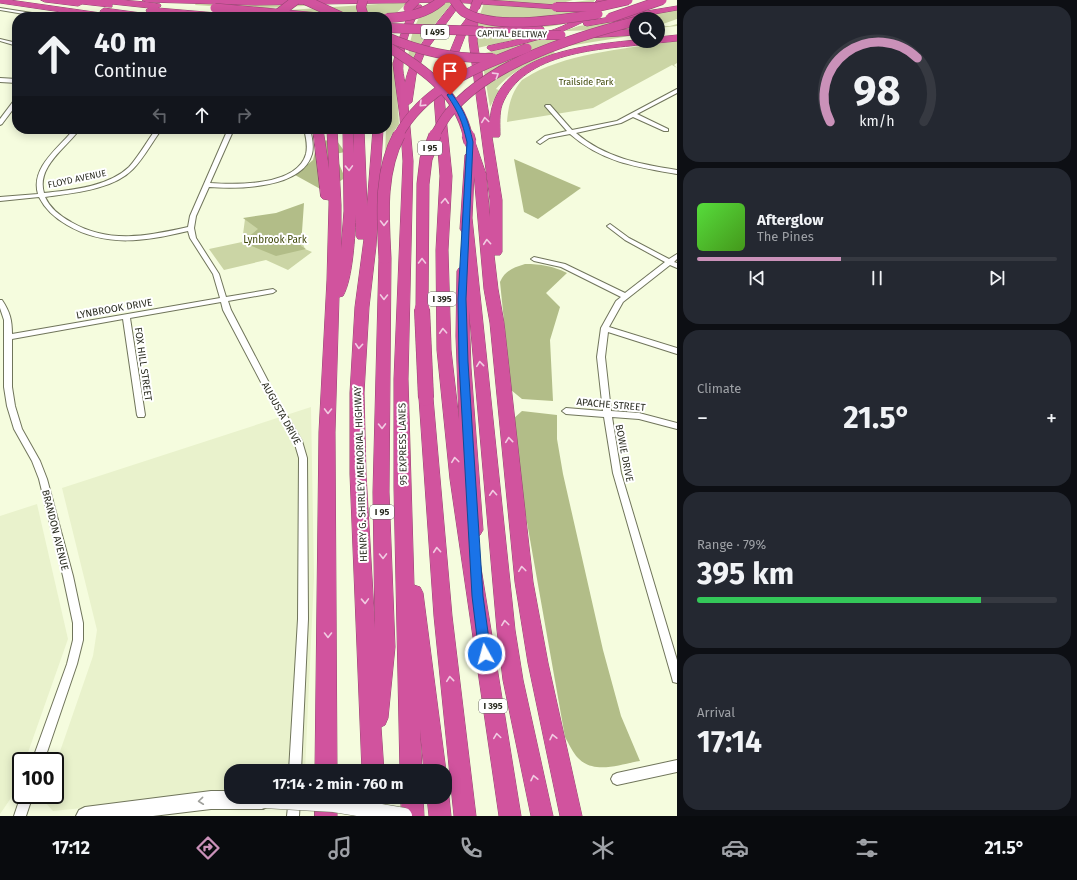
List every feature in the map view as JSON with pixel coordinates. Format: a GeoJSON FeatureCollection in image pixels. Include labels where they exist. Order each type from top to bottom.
{"type":"FeatureCollection","features":[{"type":"Feature","properties":{"kind":"highway"},"geometry":{"type":"LineString","coordinates":[[32,0],[115,12]]}},
{"type":"Feature","properties":{"kind":"highway"},"geometry":{"type":"LineString","coordinates":[[45,0],[158,12]]}},
{"type":"Feature","properties":{"kind":"highway"},"geometry":{"type":"LineString","coordinates":[[68,0],[163,12]]}},
{"type":"Feature","properties":{"kind":"highway"},"geometry":{"type":"LineString","coordinates":[[98,0],[223,11],[387,1]]}},
{"type":"Feature","properties":{"kind":"highway"},"geometry":{"type":"LineString","coordinates":[[134,0],[258,12]]}},
{"type":"Feature","properties":{"kind":"highway"},"geometry":{"type":"LineString","coordinates":[[146,0],[255,3],[472,1],[556,7],[597,7],[628,0]]}},
{"type":"Feature","properties":{"kind":"highway"},"geometry":{"type":"LineString","coordinates":[[281,12],[296,0]]}},
{"type":"Feature","properties":{"kind":"highway"},"geometry":{"type":"LineString","coordinates":[[288,6],[299,0]]}},
{"type":"Feature","properties":{"kind":"highway"},"geometry":{"type":"LineString","coordinates":[[306,0],[331,12]]}},
{"type":"Feature","properties":{"kind":"highway"},"geometry":{"type":"LineString","coordinates":[[362,12],[361,7],[363,0]]}},
{"type":"Feature","properties":{"kind":"highway"},"geometry":{"type":"LineString","coordinates":[[392,18],[411,16],[424,12],[442,0]]}},
{"type":"Feature","properties":{"kind":"highway"},"geometry":{"type":"LineString","coordinates":[[392,58],[443,57],[491,48],[537,36],[574,24],[595,10],[601,0]]}},
{"type":"Feature","properties":{"kind":"highway","name":"I 95"},"geometry":{"type":"LineString","coordinates":[[373,764],[384,647],[381,492],[385,187],[389,158],[396,138],[405,124],[424,102],[448,83],[484,64],[662,0]]}},
{"type":"Feature","properties":{"kind":"highway"},"geometry":{"type":"LineString","coordinates":[[483,32],[546,24],[599,12],[670,0]]}},
{"type":"Feature","properties":{"kind":"highway"},"geometry":{"type":"LineString","coordinates":[[0,2],[54,12]]}},
{"type":"Feature","properties":{"kind":"highway"},"geometry":{"type":"LineString","coordinates":[[0,2],[75,12]]}},
{"type":"Feature","properties":{"kind":"highway"},"geometry":{"type":"LineString","coordinates":[[405,117],[398,64],[403,39],[411,18],[420,2]]}},
{"type":"Feature","properties":{"kind":"highway"},"geometry":{"type":"LineString","coordinates":[[392,38],[408,8],[420,2]]}},
{"type":"Feature","properties":{"kind":"highway"},"geometry":{"type":"LineString","coordinates":[[405,117],[411,77],[419,55],[456,2],[457,6],[466,13],[485,19],[506,22],[546,24],[587,23],[677,7]]}},
{"type":"Feature","properties":{"kind":"highway"},"geometry":{"type":"LineString","coordinates":[[477,4],[473,20],[473,41],[496,200]]}},
{"type":"Feature","properties":{"kind":"highway","name":"I 395"},"geometry":{"type":"LineString","coordinates":[[477,4],[470,19],[464,26],[440,88],[439,108],[446,176],[442,250],[444,350],[458,479],[478,596],[510,816]]}},
{"type":"Feature","properties":{"kind":"highway"},"geometry":{"type":"LineString","coordinates":[[599,12],[677,7]]}},
{"type":"Feature","properties":{"kind":"highway"},"geometry":{"type":"LineString","coordinates":[[665,14],[677,12]]}},
{"type":"Feature","properties":{"kind":"highway","name":"I 95"},"geometry":{"type":"LineString","coordinates":[[465,816],[436,543],[426,398],[422,289],[423,195],[427,159],[439,128],[455,107],[474,91],[515,64],[569,40],[629,23]]}},
{"type":"Feature","properties":{"kind":"highway","name":"CAPITAL BELTWAY"},"geometry":{"type":"LineString","coordinates":[[392,29],[527,35],[629,32]]}},
{"type":"Feature","properties":{"kind":"highway"},"geometry":{"type":"LineString","coordinates":[[665,30],[677,29]]}},
{"type":"Feature","properties":{"kind":"highway"},"geometry":{"type":"LineString","coordinates":[[665,36],[677,35]]}},
{"type":"Feature","properties":{"kind":"highway"},"geometry":{"type":"LineString","coordinates":[[665,39],[677,38]]}},
{"type":"Feature","properties":{"kind":"highway"},"geometry":{"type":"LineString","coordinates":[[392,39],[420,50],[458,57],[500,58],[629,39]]}},
{"type":"Feature","properties":{"kind":"highway"},"geometry":{"type":"LineString","coordinates":[[497,323],[496,200],[498,179],[495,113],[497,104],[509,83],[528,69],[557,56],[589,48],[629,43]]}},
{"type":"Feature","properties":{"kind":"highway"},"geometry":{"type":"LineString","coordinates":[[392,50],[424,72],[446,91],[461,110],[480,174],[491,289],[497,323],[524,582],[538,663],[571,816]]}},
{"type":"Feature","properties":{"kind":"highway","name":"95 EXPRESS LANES"},"geometry":{"type":"LineString","coordinates":[[405,117],[408,161],[401,379],[402,487],[411,764]]}},
{"type":"Feature","properties":{"kind":"highway"},"geometry":{"type":"LineString","coordinates":[[319,134],[333,273]]}},
{"type":"Feature","properties":{"kind":"highway"},"geometry":{"type":"LineString","coordinates":[[326,764],[328,630],[327,451],[333,312],[335,208],[332,134]]}},
{"type":"Feature","properties":{"kind":"highway"},"geometry":{"type":"LineString","coordinates":[[333,312],[344,274],[348,240],[350,184],[348,134]]}},
{"type":"Feature","properties":{"kind":"highway"},"geometry":{"type":"LineString","coordinates":[[359,134],[362,307]]}},
{"type":"Feature","properties":{"kind":"highway","name":"HENRY G. SHIRLEY MEMORIAL HIGHWAY"},"geometry":{"type":"LineString","coordinates":[[373,764],[357,435],[358,356],[362,307],[370,246],[378,134]]}},
{"type":"Feature","properties":{"kind":"highway"},"geometry":{"type":"LineString","coordinates":[[470,142],[462,291],[462,323],[465,397],[478,596]]}},
{"type":"Feature","properties":{"kind":"highway"},"geometry":{"type":"LineString","coordinates":[[467,219],[505,623],[513,680],[542,816]]}},
{"type":"Feature","properties":{"kind":"highway"},"geometry":{"type":"LineString","coordinates":[[402,487],[434,764]]}},
{"type":"Feature","properties":{"kind":"highway"},"geometry":{"type":"LineString","coordinates":[[454,718],[475,816]]}},
{"type":"Feature","properties":{"kind":"highway"},"geometry":{"type":"LineString","coordinates":[[326,804],[326,816]]}},
{"type":"Feature","properties":{"kind":"highway"},"geometry":{"type":"LineString","coordinates":[[374,804],[374,816]]}},
{"type":"Feature","properties":{"kind":"highway"},"geometry":{"type":"LineString","coordinates":[[412,804],[413,816]]}},
{"type":"Feature","properties":{"kind":"highway"},"geometry":{"type":"LineString","coordinates":[[439,804],[440,816]]}},
{"type":"Feature","properties":{"kind":"main road"},"geometry":{"type":"LineString","coordinates":[[85,816],[211,800],[263,800],[340,804],[379,810],[404,816]]}},
{"type":"Feature","properties":{"kind":"street"},"geometry":{"type":"LineString","coordinates":[[0,9],[19,12]]}},
{"type":"Feature","properties":{"kind":"street"},"geometry":{"type":"LineString","coordinates":[[0,40],[12,44]]}},
{"type":"Feature","properties":{"kind":"street"},"geometry":{"type":"LineString","coordinates":[[0,80],[12,81]]}},
{"type":"Feature","properties":{"kind":"street"},"geometry":{"type":"LineString","coordinates":[[540,142],[548,137],[614,124],[634,115],[677,91]]}},
{"type":"Feature","properties":{"kind":"street"},"geometry":{"type":"LineString","coordinates":[[1,120],[12,106]]}},
{"type":"Feature","properties":{"kind":"street"},"geometry":{"type":"LineString","coordinates":[[548,106],[554,115],[587,146],[614,159],[634,165],[677,172]]}},
{"type":"Feature","properties":{"kind":"street"},"geometry":{"type":"LineString","coordinates":[[634,115],[666,130]]}},
{"type":"Feature","properties":{"kind":"street"},"geometry":{"type":"LineString","coordinates":[[73,134],[43,171],[39,186],[41,195],[49,207],[62,219],[81,230],[104,237],[121,240],[137,239],[192,228]]}},
{"type":"Feature","properties":{"kind":"street","name":"FLOYD AVENUE"},"geometry":{"type":"LineString","coordinates":[[0,199],[41,195],[98,185],[117,178],[130,168],[155,134]]}},
{"type":"Feature","properties":{"kind":"street","name":"AUGUSTA DRIVE"},"geometry":{"type":"LineString","coordinates":[[229,134],[192,216],[193,238],[196,246],[216,274],[227,310],[277,405],[298,441],[303,458],[302,618],[295,764]]}},
{"type":"Feature","properties":{"kind":"street"},"geometry":{"type":"LineString","coordinates":[[206,185],[256,185],[277,180],[291,174],[304,164],[309,155],[307,134]]}},
{"type":"Feature","properties":{"kind":"street"},"geometry":{"type":"LineString","coordinates":[[610,226],[626,239],[677,266]]}},
{"type":"Feature","properties":{"kind":"street","name":"BOWIE DRIVE"},"geometry":{"type":"LineString","coordinates":[[677,256],[625,296],[613,311],[605,328],[601,357],[607,413],[617,473],[677,678]]}},
{"type":"Feature","properties":{"kind":"street"},"geometry":{"type":"LineString","coordinates":[[534,259],[563,265],[625,296]]}},
{"type":"Feature","properties":{"kind":"street","name":"LYNBROOK DRIVE"},"geometry":{"type":"LineString","coordinates":[[8,337],[273,291]]}},
{"type":"Feature","properties":{"kind":"street","name":"BRANDON AVENUE"},"geometry":{"type":"LineString","coordinates":[[0,302],[7,315],[8,387],[11,406],[18,429],[36,461],[43,479],[68,576],[78,623],[78,640],[72,664],[41,752]]}},
{"type":"Feature","properties":{"kind":"street","name":"FOX HILL STREET"},"geometry":{"type":"LineString","coordinates":[[126,316],[141,416]]}},
{"type":"Feature","properties":{"kind":"street"},"geometry":{"type":"LineString","coordinates":[[605,328],[677,351]]}},
{"type":"Feature","properties":{"kind":"street","name":"APACHE STREET"},"geometry":{"type":"LineString","coordinates":[[566,411],[640,416],[677,426]]}},
{"type":"Feature","properties":{"kind":"street"},"geometry":{"type":"LineString","coordinates":[[617,779],[677,766]]}},
{"type":"Feature","properties":{"kind":"street"},"geometry":{"type":"LineString","coordinates":[[20,816],[24,804]]}},
{"type":"Feature","properties":{"kind":"street"},"geometry":{"type":"LineString","coordinates":[[293,816],[294,804]]}},
{"type":"Feature","properties":{"kind":"shaded area"},"geometry":{"type":"Polygon","coordinates":[[[311,407],[314,577],[305,764],[224,764],[224,795],[211,795],[53,811],[47,804],[64,804],[64,752],[60,752],[93,656],[97,630],[62,488],[311,407]]]}},
{"type":"Feature","properties":{"kind":"shaded area"},"geometry":{"type":"Polygon","coordinates":[[[37,504],[68,639],[28,752],[12,752],[12,796],[0,814],[0,516],[37,504]]]}},
{"type":"Feature","properties":{"kind":"green space"},"geometry":{"type":"Polygon","coordinates":[[[480,0],[573,0],[562,3],[571,3],[595,0],[590,7],[580,15],[561,25],[524,28],[475,29],[484,3],[480,0]]]}},
{"type":"Feature","properties":{"kind":"green space"},"geometry":{"type":"Polygon","coordinates":[[[408,2],[392,17],[392,12],[287,12],[289,10],[408,2]]]}},
{"type":"Feature","properties":{"kind":"green space"},"geometry":{"type":"Polygon","coordinates":[[[429,2],[453,2],[425,36],[408,69],[412,33],[415,25],[429,2]]]}},
{"type":"Feature","properties":{"kind":"green space"},"geometry":{"type":"Polygon","coordinates":[[[196,3],[321,3],[321,5],[250,9],[195,5],[196,3]]]}},
{"type":"Feature","properties":{"kind":"green space"},"geometry":{"type":"Polygon","coordinates":[[[677,10],[677,19],[665,23],[665,12],[677,10]]]}},
{"type":"Feature","properties":{"kind":"green space"},"geometry":{"type":"Polygon","coordinates":[[[629,18],[629,29],[564,31],[579,26],[629,18]]]}},
{"type":"Feature","properties":{"kind":"green space"},"geometry":{"type":"Polygon","coordinates":[[[677,24],[677,26],[665,27],[665,26],[677,24]]]}},
{"type":"Feature","properties":{"kind":"green space"},"geometry":{"type":"Polygon","coordinates":[[[629,35],[550,49],[556,54],[523,67],[502,83],[496,89],[499,90],[490,107],[481,54],[542,38],[629,35]]]}},
{"type":"Feature","properties":{"kind":"green space"},"geometry":{"type":"Polygon","coordinates":[[[475,36],[522,38],[477,48],[475,36]]]}},
{"type":"Feature","properties":{"kind":"green space","name":"Trailside Park"},"geometry":{"type":"Polygon","coordinates":[[[677,41],[677,63],[674,65],[677,68],[672,65],[593,108],[507,122],[509,106],[515,90],[522,80],[532,74],[565,61],[584,56],[629,48],[665,48],[665,43],[677,41]]]}},
{"type":"Feature","properties":{"kind":"green space"},"geometry":{"type":"Polygon","coordinates":[[[392,62],[395,62],[399,124],[391,136],[385,155],[386,134],[392,134],[392,62]]]}},
{"type":"Feature","properties":{"kind":"green space"},"geometry":{"type":"Polygon","coordinates":[[[318,140],[337,141],[345,152],[335,154],[345,178],[324,191],[295,175],[313,160],[318,140]]]}},
{"type":"Feature","properties":{"kind":"green space"},"geometry":{"type":"Polygon","coordinates":[[[514,159],[581,188],[538,219],[524,212],[514,159]]]}},
{"type":"Feature","properties":{"kind":"green space"},"geometry":{"type":"Polygon","coordinates":[[[304,203],[301,246],[306,249],[276,256],[242,242],[258,229],[243,218],[276,213],[304,203]]]}},
{"type":"Feature","properties":{"kind":"green space","name":"Lynbrook Park"},"geometry":{"type":"Polygon","coordinates":[[[290,213],[305,249],[312,252],[288,270],[266,260],[224,270],[209,249],[242,242],[245,219],[290,213]]]}},
{"type":"Feature","properties":{"kind":"green space"},"geometry":{"type":"Polygon","coordinates":[[[525,264],[547,266],[567,273],[546,293],[560,307],[550,340],[553,401],[522,399],[511,390],[500,282],[504,275],[510,270],[525,264]]]}},
{"type":"Feature","properties":{"kind":"green space"},"geometry":{"type":"Polygon","coordinates":[[[522,411],[557,415],[557,439],[563,474],[603,650],[621,716],[640,761],[608,767],[592,766],[584,763],[578,758],[565,737],[520,483],[513,419],[522,411]]]}},
{"type":"Feature","properties":{"kind":"route"},"geometry":{"type":"LineString","coordinates":[[450,95],[461,110],[465,119],[470,142],[470,169],[462,299],[465,397],[478,596],[485,654]]}}]}
